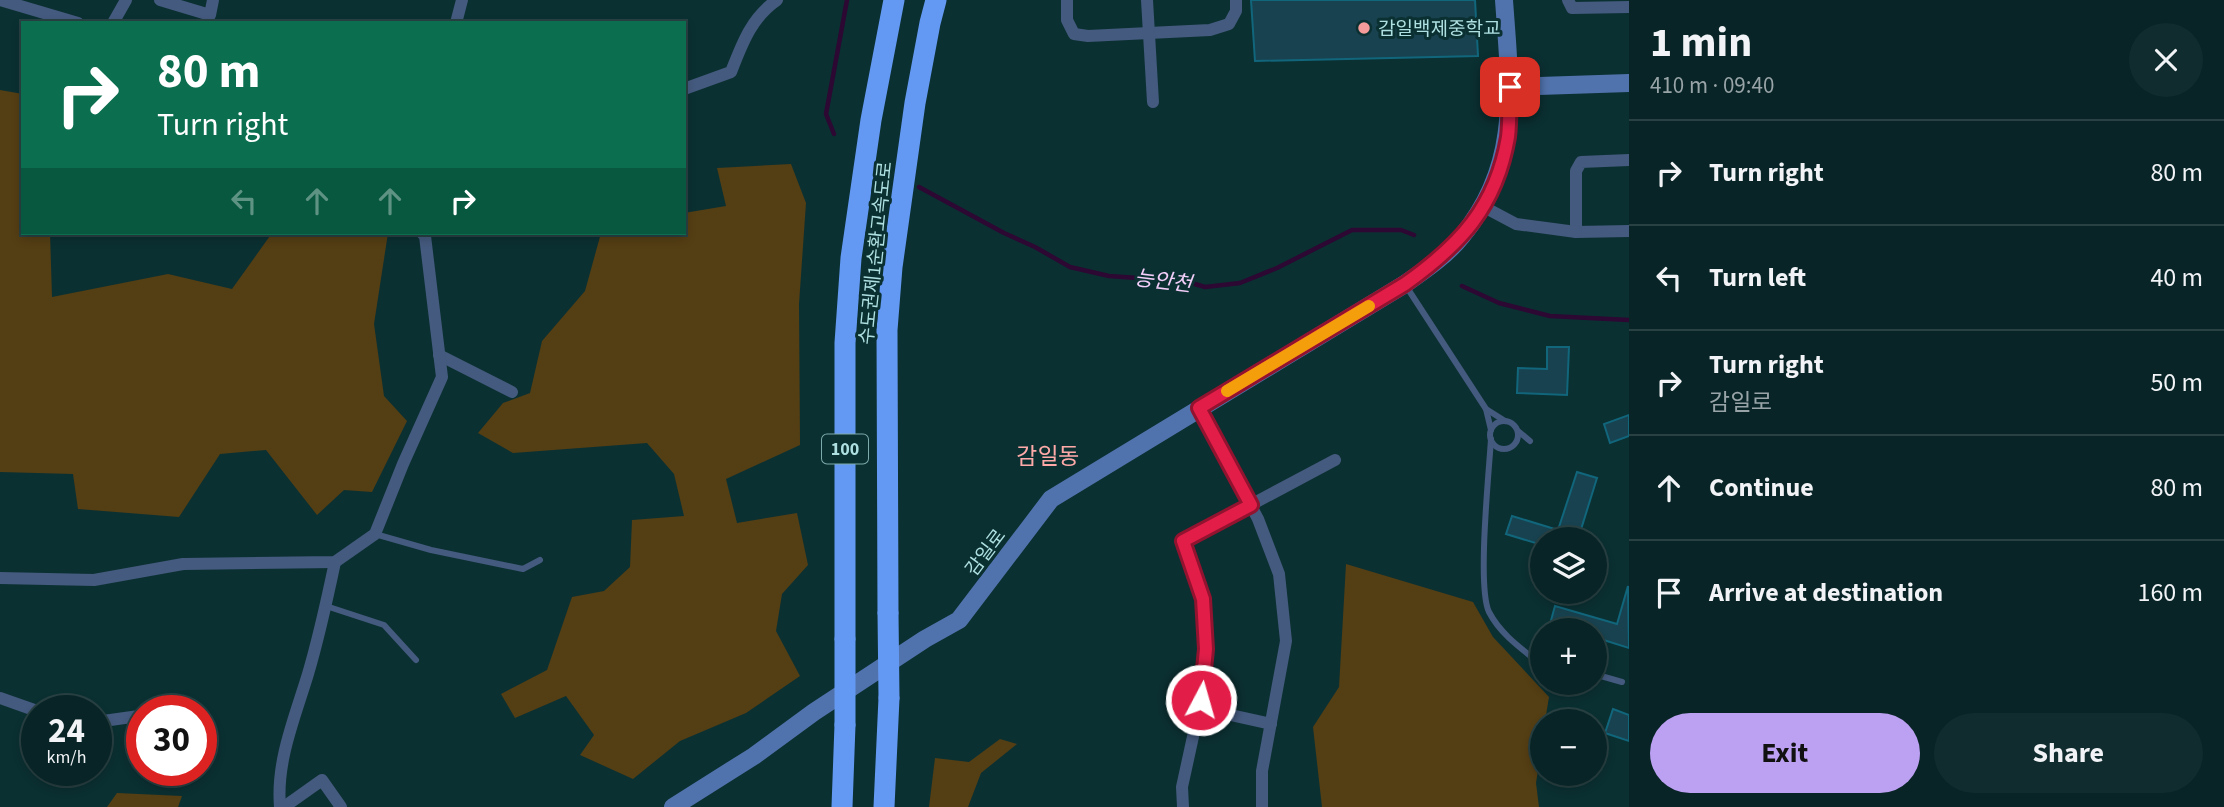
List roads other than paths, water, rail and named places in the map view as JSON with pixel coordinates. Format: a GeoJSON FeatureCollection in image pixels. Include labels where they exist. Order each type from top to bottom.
{"type":"FeatureCollection","features":[{"type":"Feature","properties":{"kind":"highway","name":"수도권제1순환고속도로"},"geometry":{"type":"LineString","coordinates":[[842,807],[845,725],[845,343],[851,258],[870,120],[894,0]]}},
{"type":"Feature","properties":{"kind":"highway","name":"수도권제1순환고속도로"},"geometry":{"type":"LineString","coordinates":[[884,807],[889,698],[887,330],[892,267],[915,103],[936,0]]}},
{"type":"Feature","properties":{"kind":"street"},"geometry":{"type":"LineString","coordinates":[[114,21],[126,0]]}},
{"type":"Feature","properties":{"kind":"street"},"geometry":{"type":"LineString","coordinates":[[160,0],[210,15],[213,0]]}},
{"type":"Feature","properties":{"kind":"street"},"geometry":{"type":"LineString","coordinates":[[457,21],[462,0]]}},
{"type":"Feature","properties":{"kind":"street"},"geometry":{"type":"LineString","coordinates":[[686,88],[731,72],[747,32],[767,7],[777,0]]}},
{"type":"Feature","properties":{"kind":"street"},"geometry":{"type":"LineString","coordinates":[[1067,0],[1067,20],[1074,34],[1088,36],[1210,30],[1229,24],[1236,10],[1236,0]]}},
{"type":"Feature","properties":{"kind":"street"},"geometry":{"type":"LineString","coordinates":[[1147,0],[1153,102]]}},
{"type":"Feature","properties":{"kind":"street","name":"감일로"},"geometry":{"type":"LineString","coordinates":[[673,807],[754,756],[836,697],[925,639],[960,620],[1051,499],[1405,284],[1461,238],[1483,207],[1498,174],[1508,135],[1510,87],[1504,0]]}},
{"type":"Feature","properties":{"kind":"street"},"geometry":{"type":"LineString","coordinates":[[1568,0],[1572,8],[1629,6]]}},
{"type":"Feature","properties":{"kind":"street"},"geometry":{"type":"LineString","coordinates":[[0,1],[71,21]]}},
{"type":"Feature","properties":{"kind":"street"},"geometry":{"type":"LineString","coordinates":[[1510,87],[1629,83]]}},
{"type":"Feature","properties":{"kind":"street"},"geometry":{"type":"LineString","coordinates":[[1576,232],[1576,171],[1581,162],[1629,160]]}},
{"type":"Feature","properties":{"kind":"street"},"geometry":{"type":"LineString","coordinates":[[1483,207],[1516,224],[1576,232],[1629,230]]}},
{"type":"Feature","properties":{"kind":"street"},"geometry":{"type":"LineString","coordinates":[[0,578],[93,580],[183,565],[335,562],[376,534],[403,464],[442,377],[424,235]]}},
{"type":"Feature","properties":{"kind":"street"},"geometry":{"type":"LineString","coordinates":[[439,355],[512,392]]}},
{"type":"Feature","properties":{"kind":"street"},"geometry":{"type":"LineString","coordinates":[[1199,408],[1251,505],[1279,573],[1286,641],[1262,771],[1262,807]]}},
{"type":"Feature","properties":{"kind":"street"},"geometry":{"type":"LineString","coordinates":[[1183,807],[1182,787],[1199,708],[1206,649],[1203,599],[1183,541],[1335,460]]}},
{"type":"Feature","properties":{"kind":"street"},"geometry":{"type":"LineString","coordinates":[[335,562],[308,673],[286,741],[279,792],[282,807],[322,780],[341,807]]}},
{"type":"Feature","properties":{"kind":"street"},"geometry":{"type":"LineString","coordinates":[[0,698],[21,705]]}},
{"type":"Feature","properties":{"kind":"street"},"geometry":{"type":"LineString","coordinates":[[1199,708],[1271,723]]}},
{"type":"Feature","properties":{"kind":"lane"},"geometry":{"type":"LineString","coordinates":[[1405,284],[1486,409],[1491,430],[1483,575],[1488,609],[1503,633],[1529,655]]}},
{"type":"Feature","properties":{"kind":"lane"},"geometry":{"type":"LineString","coordinates":[[1486,409],[1515,426],[1530,442],[1502,449],[1495,446],[1491,439]]}},
{"type":"Feature","properties":{"kind":"lane"},"geometry":{"type":"LineString","coordinates":[[1491,430],[1497,423],[1507,422]]}},
{"type":"Feature","properties":{"kind":"lane"},"geometry":{"type":"LineString","coordinates":[[1515,444],[1517,431]]}},
{"type":"Feature","properties":{"kind":"lane"},"geometry":{"type":"LineString","coordinates":[[1490,460],[1502,449]]}},
{"type":"Feature","properties":{"kind":"lane"},"geometry":{"type":"LineString","coordinates":[[376,534],[431,550],[523,569],[540,560]]}},
{"type":"Feature","properties":{"kind":"lane"},"geometry":{"type":"LineString","coordinates":[[326,606],[384,625],[416,660]]}},
{"type":"Feature","properties":{"kind":"lane"},"geometry":{"type":"LineString","coordinates":[[1607,678],[1622,682]]}},
{"type":"Feature","properties":{"kind":"waterway","name":"능안천"},"geometry":{"type":"LineString","coordinates":[[834,134],[826,114],[847,0]]}},
{"type":"Feature","properties":{"kind":"waterway","name":"능안천"},"geometry":{"type":"LineString","coordinates":[[919,187],[1070,267],[1109,276],[1178,279],[1205,287],[1240,283],[1277,268],[1352,230],[1401,230],[1414,235]]}},
{"type":"Feature","properties":{"kind":"waterway","name":"능안천"},"geometry":{"type":"LineString","coordinates":[[1462,286],[1499,303],[1550,316],[1629,320]]}},
{"type":"Feature","properties":{"kind":"place","name":"감일백제중학교"},"geometry":{"type":"Point","coordinates":[1364,28]}},
{"type":"Feature","properties":{"kind":"district","name":"감일동"},"geometry":{"type":"Point","coordinates":[1048,456]}}]}
